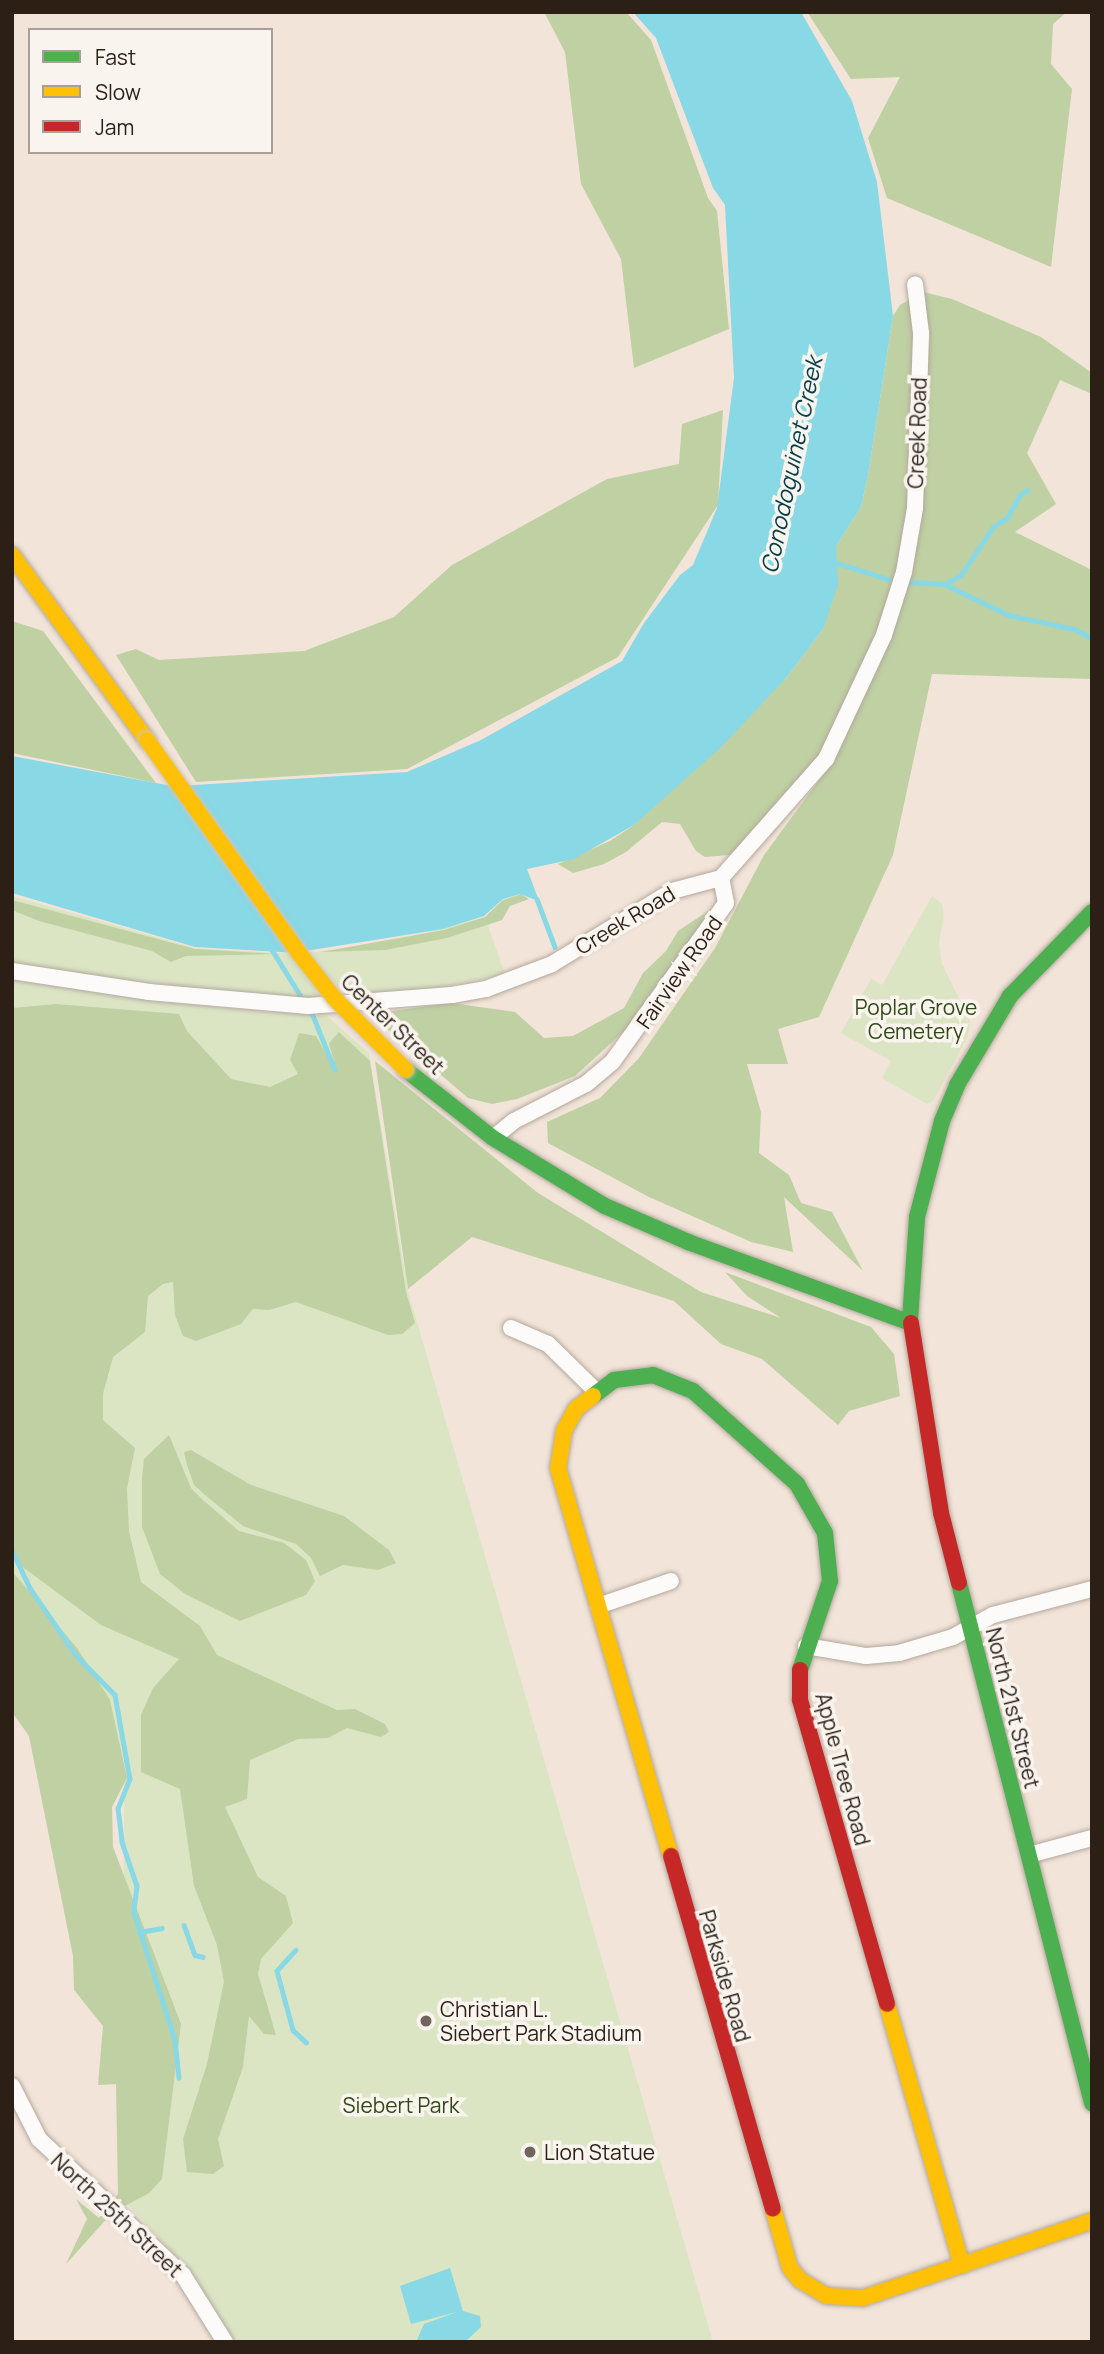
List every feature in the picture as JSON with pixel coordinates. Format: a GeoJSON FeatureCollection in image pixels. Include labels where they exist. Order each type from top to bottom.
{"type":"FeatureCollection","features":[{"type":"Feature","properties":{"kind":"street","name":"Creek Road"},"geometry":{"type":"LineString","coordinates":[[12,971],[149,992],[308,1006],[452,995],[486,989],[552,964],[672,891],[721,878],[826,760],[884,635],[902,579],[915,508],[921,332],[915,284]]}},
{"type":"Feature","properties":{"kind":"street","name":"Center Street"},"geometry":{"type":"LineString","coordinates":[[12,555],[298,953],[335,999],[406,1070],[493,1138],[565,1184],[646,1225],[910,1320]]}},
{"type":"Feature","properties":{"kind":"street","name":"Fairview Road"},"geometry":{"type":"LineString","coordinates":[[493,1138],[514,1121],[586,1084],[613,1061],[726,903],[721,878]]}},
{"type":"Feature","properties":{"kind":"street","name":"North 21st Street"},"geometry":{"type":"LineString","coordinates":[[1092,912],[1010,996],[957,1085],[942,1121],[917,1217],[910,1320],[929,1452],[1092,2102]]}},
{"type":"Feature","properties":{"kind":"street"},"geometry":{"type":"LineString","coordinates":[[511,1328],[548,1344],[595,1390]]}},
{"type":"Feature","properties":{"kind":"street","name":"Apple Tree Road"},"geometry":{"type":"LineString","coordinates":[[595,1390],[635,1375],[680,1383],[714,1408],[808,1496],[825,1533],[831,1566],[827,1596],[806,1646],[799,1684],[803,1714],[962,2265]]}},
{"type":"Feature","properties":{"kind":"street","name":"Parkside Road"},"geometry":{"type":"LineString","coordinates":[[595,1390],[567,1422],[558,1468],[790,2268],[813,2290],[847,2299],[962,2265],[1092,2221]]}},
{"type":"Feature","properties":{"kind":"street"},"geometry":{"type":"LineString","coordinates":[[598,1606],[671,1581]]}},
{"type":"Feature","properties":{"kind":"street"},"geometry":{"type":"LineString","coordinates":[[806,1646],[876,1656],[972,1629],[993,1615],[1092,1589]]}},
{"type":"Feature","properties":{"kind":"street"},"geometry":{"type":"LineString","coordinates":[[1029,1854],[1092,1839]]}},
{"type":"Feature","properties":{"kind":"street","name":"North 25th Street"},"geometry":{"type":"LineString","coordinates":[[12,2086],[39,2139],[183,2275],[225,2342]]}},
{"type":"Feature","properties":{"kind":"green space"},"geometry":{"type":"Polygon","coordinates":[[[544,12],[626,12],[651,40],[708,198],[717,211],[729,329],[634,368],[621,259],[581,184],[565,52],[544,12]]]}},
{"type":"Feature","properties":{"kind":"green space"},"geometry":{"type":"Polygon","coordinates":[[[807,12],[1067,12],[1053,24],[1051,64],[1072,89],[1051,267],[887,198],[868,138],[900,77],[851,79],[807,12]]]}},
{"type":"Feature","properties":{"kind":"green space"},"geometry":{"type":"Polygon","coordinates":[[[923,292],[952,299],[1041,337],[1092,373],[1092,394],[1060,380],[1027,453],[1056,504],[1015,532],[1092,570],[1092,679],[932,674],[893,855],[819,1017],[778,1029],[788,1064],[747,1064],[761,1112],[759,1153],[789,1175],[801,1203],[832,1212],[863,1271],[784,1197],[793,1252],[751,1242],[649,1197],[548,1143],[547,1122],[600,1098],[639,1058],[715,948],[764,855],[831,764],[822,756],[756,835],[730,855],[705,857],[696,851],[680,824],[662,822],[626,852],[604,864],[573,873],[558,864],[610,841],[634,825],[787,677],[823,629],[836,546],[861,507],[893,316],[900,305],[923,292]]]}},
{"type":"Feature","properties":{"kind":"green space"},"geometry":{"type":"Polygon","coordinates":[[[723,410],[718,505],[618,657],[407,769],[196,782],[116,655],[136,649],[159,660],[304,651],[394,617],[452,565],[607,479],[679,464],[682,424],[723,410]]]}},
{"type":"Feature","properties":{"kind":"green space"},"geometry":{"type":"Polygon","coordinates":[[[12,621],[43,631],[156,783],[12,753],[12,621]]]}},
{"type":"Feature","properties":{"kind":"green space"},"geometry":{"type":"Polygon","coordinates":[[[521,894],[529,899],[510,906],[502,920],[447,938],[385,950],[321,952],[444,930],[485,917],[503,900],[521,894]]]}},
{"type":"Feature","properties":{"kind":"green space"},"geometry":{"type":"Polygon","coordinates":[[[12,896],[195,948],[299,954],[395,941],[485,917],[505,974],[433,989],[302,998],[204,990],[12,965],[12,896]]]}},
{"type":"Feature","properties":{"kind":"green space","name":"Poplar Grove Cemetery"},"geometry":{"type":"Polygon","coordinates":[[[932,896],[942,904],[944,915],[939,943],[942,964],[970,1021],[968,1036],[934,1100],[927,1104],[882,1078],[891,1061],[841,1033],[871,979],[882,985],[932,896]]]}},
{"type":"Feature","properties":{"kind":"green space"},"geometry":{"type":"Polygon","coordinates":[[[12,900],[195,949],[277,954],[186,956],[171,962],[152,951],[39,921],[12,910],[12,900]]]}},
{"type":"Feature","properties":{"kind":"green space"},"geometry":{"type":"Polygon","coordinates":[[[714,907],[634,1022],[575,1076],[517,1099],[492,1104],[468,1098],[370,1014],[451,1003],[515,1012],[544,1038],[573,1036],[624,1008],[643,973],[666,951],[678,931],[714,907]]]}},
{"type":"Feature","properties":{"kind":"green space","name":"Siebert Park"},"geometry":{"type":"Polygon","coordinates":[[[12,979],[192,1005],[327,1016],[369,1053],[408,1291],[713,2342],[234,2342],[190,2271],[123,2199],[124,1779],[12,1608],[12,979]]]}},
{"type":"Feature","properties":{"kind":"green space"},"geometry":{"type":"Polygon","coordinates":[[[56,1004],[179,1014],[187,1031],[231,1079],[270,1087],[298,1074],[290,1060],[299,1033],[316,1036],[337,1072],[329,1043],[339,1032],[370,1061],[406,1292],[415,1323],[402,1334],[388,1335],[296,1302],[269,1310],[253,1309],[241,1324],[196,1341],[183,1336],[175,1315],[173,1282],[163,1284],[148,1296],[145,1332],[113,1357],[103,1394],[103,1420],[135,1448],[127,1488],[129,1531],[141,1582],[200,1626],[217,1655],[337,1710],[355,1709],[385,1724],[389,1732],[381,1737],[347,1728],[328,1738],[298,1739],[250,1760],[247,1799],[225,1807],[258,1877],[286,1896],[293,1923],[261,1959],[258,1974],[276,2035],[264,2034],[249,2016],[243,2067],[218,2139],[224,2166],[213,2174],[187,2172],[183,2139],[207,2064],[224,1982],[217,1945],[194,1886],[180,1789],[141,1772],[141,1715],[153,1688],[179,1659],[101,1625],[12,1559],[12,1008],[56,1004]]]}},
{"type":"Feature","properties":{"kind":"green space"},"geometry":{"type":"Polygon","coordinates":[[[375,1061],[538,1193],[701,1292],[781,1318],[747,1296],[725,1272],[871,1327],[894,1354],[900,1396],[849,1411],[838,1425],[762,1359],[721,1344],[674,1301],[472,1237],[408,1289],[375,1061]]]}},
{"type":"Feature","properties":{"kind":"green space"},"geometry":{"type":"Polygon","coordinates":[[[169,1435],[191,1488],[203,1500],[239,1531],[284,1543],[306,1560],[315,1581],[306,1595],[240,1621],[185,1594],[160,1574],[142,1527],[142,1478],[144,1459],[169,1435]]]}},
{"type":"Feature","properties":{"kind":"green space"},"geometry":{"type":"Polygon","coordinates":[[[191,1450],[251,1485],[344,1516],[389,1550],[396,1563],[378,1570],[343,1565],[320,1576],[311,1558],[296,1544],[243,1526],[194,1485],[184,1452],[191,1450]]]}},
{"type":"Feature","properties":{"kind":"green space"},"geometry":{"type":"Polygon","coordinates":[[[12,1571],[77,1648],[110,1700],[127,1778],[112,1807],[113,1847],[181,2024],[162,2179],[149,2193],[125,2206],[120,2204],[66,2264],[87,2219],[76,2199],[99,2218],[118,2194],[116,2084],[98,2085],[103,2026],[74,1990],[73,1956],[29,1736],[12,1712],[12,1571]]]}},
{"type":"Feature","properties":{"kind":"water","name":"Conodoguinet Creek"},"geometry":{"type":"Polygon","coordinates":[[[633,12],[801,12],[852,101],[877,182],[893,316],[861,507],[836,546],[838,585],[823,629],[787,677],[721,747],[634,825],[574,859],[527,869],[539,901],[520,894],[503,899],[484,916],[443,929],[299,952],[178,786],[407,772],[481,740],[622,661],[644,623],[680,575],[693,565],[717,508],[734,378],[725,205],[713,188],[656,38],[633,12]]]}},
{"type":"Feature","properties":{"kind":"water"},"geometry":{"type":"Polygon","coordinates":[[[12,756],[172,786],[297,953],[195,947],[12,893],[12,756]]]}},
{"type":"Feature","properties":{"kind":"water"},"geometry":{"type":"Polygon","coordinates":[[[450,2268],[463,2311],[480,2316],[481,2327],[465,2342],[416,2342],[424,2324],[457,2312],[411,2324],[400,2286],[450,2268]]]}},
{"type":"Feature","properties":{"kind":"waterway"},"geometry":{"type":"LineString","coordinates":[[945,584],[961,575],[993,527],[1007,518],[1019,496],[1027,490]]}},
{"type":"Feature","properties":{"kind":"waterway"},"geometry":{"type":"LineString","coordinates":[[834,562],[894,581],[944,584],[1009,615],[1074,629],[1092,638]]}},
{"type":"Feature","properties":{"kind":"waterway"},"geometry":{"type":"LineString","coordinates":[[537,899],[555,947]]}},
{"type":"Feature","properties":{"kind":"waterway"},"geometry":{"type":"LineString","coordinates":[[271,948],[302,998]]}},
{"type":"Feature","properties":{"kind":"waterway"},"geometry":{"type":"LineString","coordinates":[[312,1013],[335,1070]]}},
{"type":"Feature","properties":{"kind":"waterway"},"geometry":{"type":"LineString","coordinates":[[12,1550],[30,1588],[76,1655],[115,1695],[130,1779],[118,1808],[122,1842],[137,1886],[134,1912],[175,2040],[179,2078]]}},
{"type":"Feature","properties":{"kind":"waterway"},"geometry":{"type":"LineString","coordinates":[[184,1925],[195,1955],[203,1957]]}},
{"type":"Feature","properties":{"kind":"waterway"},"geometry":{"type":"LineString","coordinates":[[139,1932],[162,1928]]}},
{"type":"Feature","properties":{"kind":"waterway"},"geometry":{"type":"LineString","coordinates":[[296,1950],[277,1971],[293,2030],[306,2042]]}},
{"type":"Feature","properties":{"kind":"traffic: fast"},"geometry":{"type":"LineString","coordinates":[[910,1320],[917,1217],[942,1121],[957,1085],[1010,996],[1092,912]]}},
{"type":"Feature","properties":{"kind":"traffic: fast"},"geometry":{"type":"LineString","coordinates":[[406,1070],[493,1138],[605,1206],[688,1242],[911,1323]]}},
{"type":"Feature","properties":{"kind":"traffic: fast"},"geometry":{"type":"LineString","coordinates":[[593,1396],[614,1380],[653,1375],[693,1391],[797,1484],[825,1533],[830,1581],[800,1670]]}},
{"type":"Feature","properties":{"kind":"traffic: fast"},"geometry":{"type":"LineString","coordinates":[[959,1583],[1092,2103]]}},
{"type":"Feature","properties":{"kind":"traffic: slow"},"geometry":{"type":"LineString","coordinates":[[12,555],[147,740]]}},
{"type":"Feature","properties":{"kind":"traffic: slow"},"geometry":{"type":"LineString","coordinates":[[147,740],[298,952],[335,999],[406,1070]]}},
{"type":"Feature","properties":{"kind":"traffic: slow"},"geometry":{"type":"LineString","coordinates":[[593,1396],[576,1409],[564,1431],[558,1468],[671,1856]]}},
{"type":"Feature","properties":{"kind":"traffic: slow"},"geometry":{"type":"LineString","coordinates":[[887,2004],[962,2265]]}},
{"type":"Feature","properties":{"kind":"traffic: slow"},"geometry":{"type":"LineString","coordinates":[[773,2209],[790,2268],[800,2280],[827,2296],[863,2298],[1092,2221]]}},
{"type":"Feature","properties":{"kind":"traffic: jam"},"geometry":{"type":"LineString","coordinates":[[911,1323],[941,1513],[959,1583]]}},
{"type":"Feature","properties":{"kind":"traffic: jam"},"geometry":{"type":"LineString","coordinates":[[800,1670],[800,1700],[887,2004]]}},
{"type":"Feature","properties":{"kind":"traffic: jam"},"geometry":{"type":"LineString","coordinates":[[671,1856],[773,2209]]}},
{"type":"Feature","properties":{"kind":"place","name":"Christian L. Siebert Park Stadium"},"geometry":{"type":"Point","coordinates":[426,2021]}},
{"type":"Feature","properties":{"kind":"place","name":"Lion Statue"},"geometry":{"type":"Point","coordinates":[530,2152]}}]}
